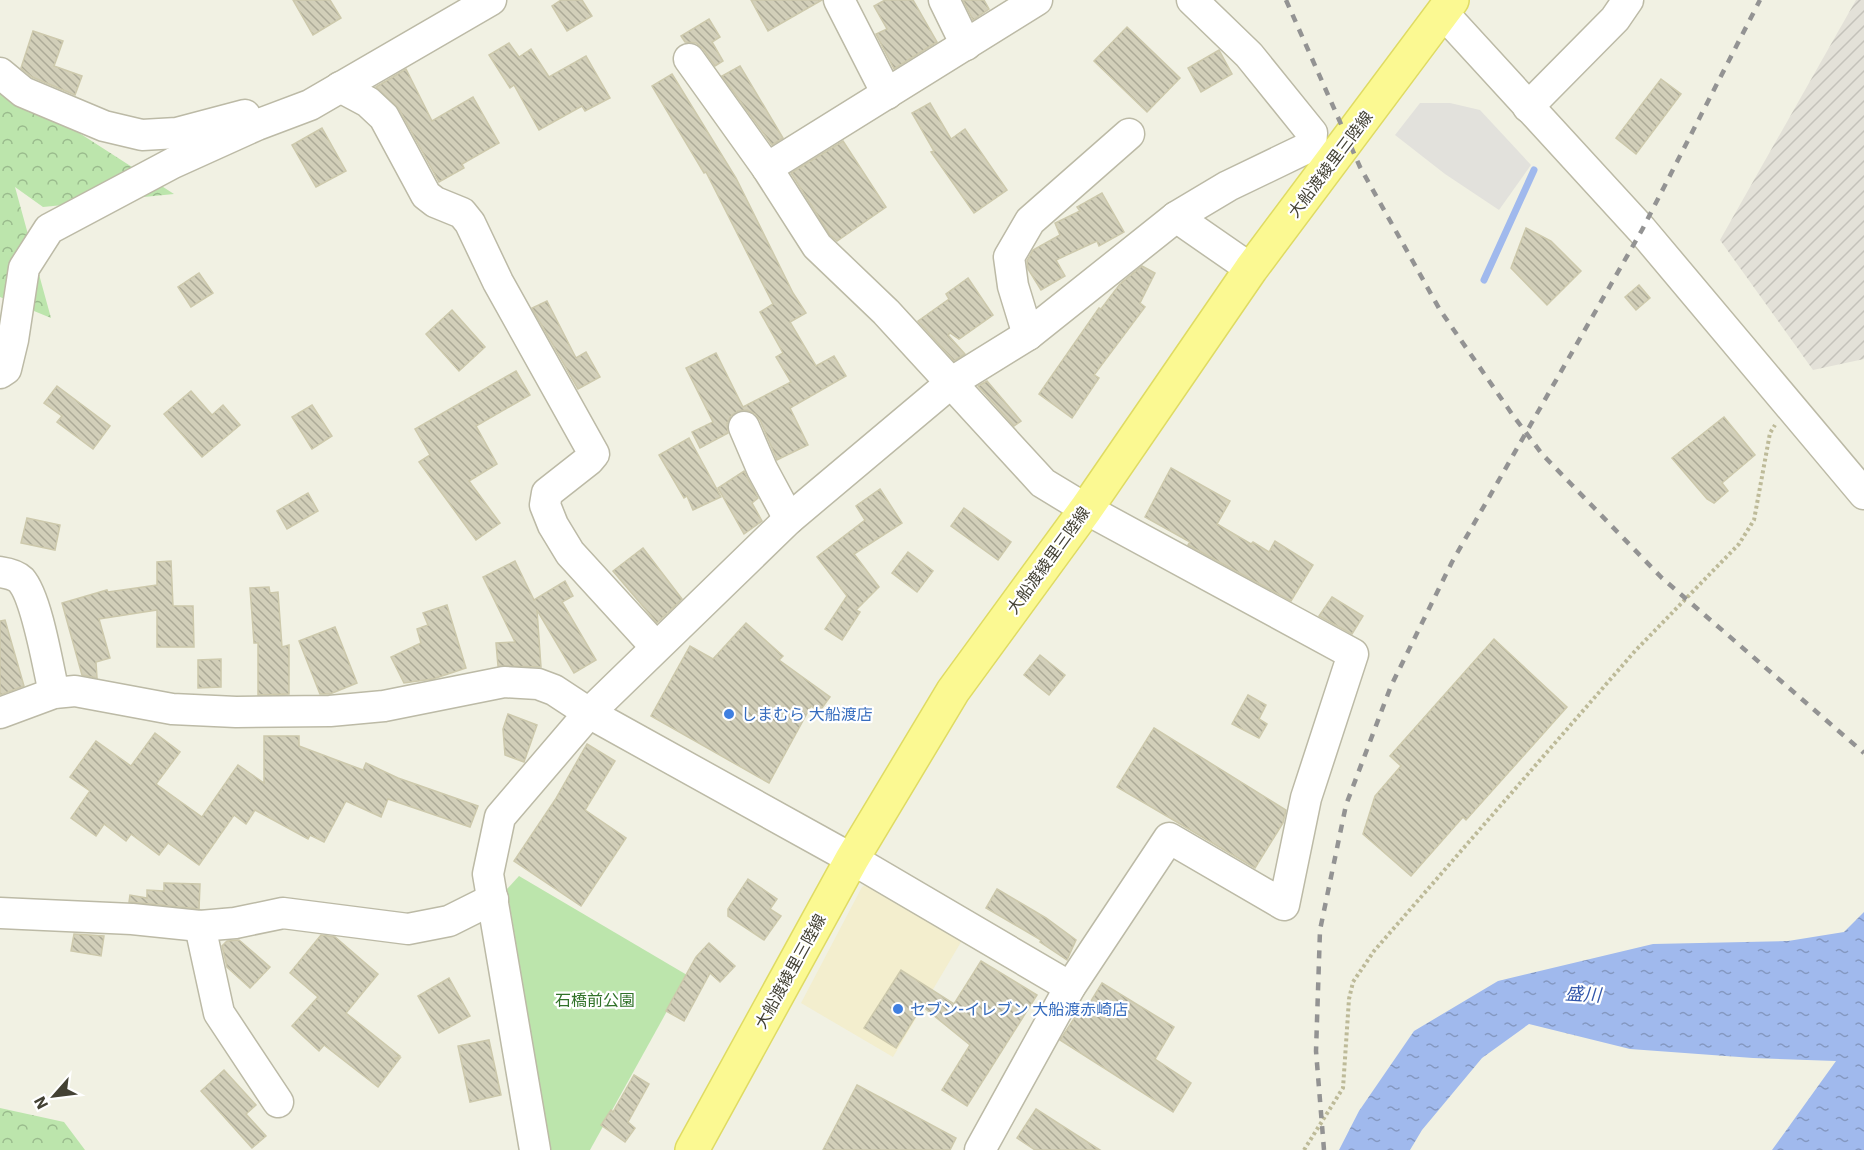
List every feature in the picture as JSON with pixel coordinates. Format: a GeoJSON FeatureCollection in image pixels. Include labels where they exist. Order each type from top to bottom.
{"type":"FeatureCollection","features":[{"type":"Feature","properties":{"kind":"main road","name":"大船渡綾里三陸線"},"geometry":{"type":"LineString","coordinates":[[692,1150],[852,859],[953,691],[1086,508],[1251,269],[1447,6]]}},
{"type":"Feature","properties":{"kind":"street"},"geometry":{"type":"LineString","coordinates":[[0,374],[6,369],[13,340],[24,268],[50,228],[173,163],[257,125],[310,105],[491,0]]}},
{"type":"Feature","properties":{"kind":"street"},"geometry":{"type":"LineString","coordinates":[[839,0],[887,94]]}},
{"type":"Feature","properties":{"kind":"street"},"geometry":{"type":"LineString","coordinates":[[944,0],[966,45]]}},
{"type":"Feature","properties":{"kind":"street"},"geometry":{"type":"LineString","coordinates":[[767,168],[1037,0]]}},
{"type":"Feature","properties":{"kind":"street"},"geometry":{"type":"LineString","coordinates":[[534,1150],[488,874],[500,817],[590,713],[789,519],[952,382],[1028,335],[1176,217],[1228,186],[1311,146],[1312,133],[1249,55],[1191,0]]}},
{"type":"Feature","properties":{"kind":"street"},"geometry":{"type":"LineString","coordinates":[[1528,107],[1615,19],[1628,0]]}},
{"type":"Feature","properties":{"kind":"street"},"geometry":{"type":"LineString","coordinates":[[1447,6],[1528,107],[1642,230],[1864,494]]}},
{"type":"Feature","properties":{"kind":"street"},"geometry":{"type":"LineString","coordinates":[[689,59],[767,168],[818,246],[886,312],[1043,483],[1353,654],[1306,798],[1284,905],[1169,838],[1070,987],[980,1150]]}},
{"type":"Feature","properties":{"kind":"street"},"geometry":{"type":"LineString","coordinates":[[0,73],[23,92],[104,126],[142,135],[177,133],[265,109],[310,105]]}},
{"type":"Feature","properties":{"kind":"street"},"geometry":{"type":"LineString","coordinates":[[340,87],[368,102],[384,117],[426,195],[435,202],[462,213],[470,223],[498,282],[594,454],[547,494],[544,505],[570,553],[656,647]]}},
{"type":"Feature","properties":{"kind":"street"},"geometry":{"type":"LineString","coordinates":[[1028,335],[1014,286],[1009,257],[1030,221],[1129,134]]}},
{"type":"Feature","properties":{"kind":"street"},"geometry":{"type":"LineString","coordinates":[[1176,217],[1251,269]]}},
{"type":"Feature","properties":{"kind":"street"},"geometry":{"type":"LineString","coordinates":[[744,427],[762,469],[789,519]]}},
{"type":"Feature","properties":{"kind":"street"},"geometry":{"type":"LineString","coordinates":[[0,572],[9,573],[21,579],[32,599],[54,693]]}},
{"type":"Feature","properties":{"kind":"street"},"geometry":{"type":"LineString","coordinates":[[0,713],[54,693],[75,691],[172,709],[236,712],[330,711],[384,706],[504,682],[538,684],[554,690],[590,713],[852,859],[1070,987]]}},
{"type":"Feature","properties":{"kind":"street"},"geometry":{"type":"LineString","coordinates":[[0,913],[132,919],[200,926],[235,923],[283,914],[408,929],[449,921],[493,899]]}},
{"type":"Feature","properties":{"kind":"street"},"geometry":{"type":"LineString","coordinates":[[200,926],[219,1013],[278,1102]]}},
{"type":"Feature","properties":{"kind":"path"},"geometry":{"type":"LineString","coordinates":[[1304,1150],[1343,1088],[1349,999],[1353,982],[1374,951],[1635,651],[1739,544],[1754,520],[1770,433],[1788,404]]}},
{"type":"Feature","properties":{"kind":"shaded area"},"geometry":{"type":"Polygon","coordinates":[[[1856,0],[1864,0],[1864,359],[1813,370],[1720,240],[1856,0]]]}},
{"type":"Feature","properties":{"kind":"shaded area"},"geometry":{"type":"Polygon","coordinates":[[[1420,103],[1450,103],[1480,110],[1531,165],[1499,210],[1445,174],[1395,135],[1420,103]]]}},
{"type":"Feature","properties":{"kind":"shaded area"},"geometry":{"type":"Polygon","coordinates":[[[871,881],[964,937],[893,1057],[801,1003],[862,887],[871,881]]]}},
{"type":"Feature","properties":{"kind":"green space"},"geometry":{"type":"Polygon","coordinates":[[[0,82],[174,194],[43,207],[15,187],[51,318],[0,297],[0,82]]]}},
{"type":"Feature","properties":{"kind":"green space","name":"石橋前公園"},"geometry":{"type":"Polygon","coordinates":[[[519,876],[687,975],[590,1150],[550,1150],[507,889],[519,876]]]}},
{"type":"Feature","properties":{"kind":"green space"},"geometry":{"type":"Polygon","coordinates":[[[0,1108],[64,1122],[85,1150],[0,1150],[0,1108]]]}},
{"type":"Feature","properties":{"kind":"water","name":"盛川"},"geometry":{"type":"Polygon","coordinates":[[[1864,912],[1864,1150],[1772,1150],[1836,1061],[1753,1058],[1630,1049],[1529,1024],[1482,1058],[1422,1130],[1410,1150],[1339,1150],[1359,1111],[1414,1031],[1498,981],[1653,944],[1788,941],[1844,932],[1864,912]]]}},
{"type":"Feature","properties":{"kind":"building"},"geometry":{"type":"Polygon","coordinates":[[[293,0],[330,0],[341,18],[313,35],[293,0]]]}},
{"type":"Feature","properties":{"kind":"building"},"geometry":{"type":"Polygon","coordinates":[[[561,0],[582,0],[592,16],[567,31],[552,6],[561,0]]]}},
{"type":"Feature","properties":{"kind":"building"},"geometry":{"type":"Polygon","coordinates":[[[751,0],[822,0],[768,31],[751,0]]]}},
{"type":"Feature","properties":{"kind":"building"},"geometry":{"type":"Polygon","coordinates":[[[885,0],[913,0],[937,42],[894,69],[876,34],[887,29],[874,6],[885,0]]]}},
{"type":"Feature","properties":{"kind":"building"},"geometry":{"type":"Polygon","coordinates":[[[963,0],[984,0],[989,9],[973,20],[963,0]]]}},
{"type":"Feature","properties":{"kind":"building"},"geometry":{"type":"Polygon","coordinates":[[[709,19],[720,37],[712,42],[723,61],[715,66],[703,49],[696,43],[685,42],[681,36],[709,19]]]}},
{"type":"Feature","properties":{"kind":"building"},"geometry":{"type":"Polygon","coordinates":[[[1127,27],[1180,78],[1147,112],[1094,61],[1127,27]]]}},
{"type":"Feature","properties":{"kind":"building"},"geometry":{"type":"Polygon","coordinates":[[[33,31],[63,41],[54,66],[82,76],[75,95],[32,77],[21,68],[33,31]]]}},
{"type":"Feature","properties":{"kind":"building"},"geometry":{"type":"Polygon","coordinates":[[[509,43],[519,57],[531,49],[549,77],[586,56],[610,98],[585,111],[582,106],[539,130],[514,85],[510,88],[489,55],[509,43]]]}},
{"type":"Feature","properties":{"kind":"building"},"geometry":{"type":"Polygon","coordinates":[[[1219,50],[1232,74],[1201,92],[1188,68],[1219,50]]]}},
{"type":"Feature","properties":{"kind":"building"},"geometry":{"type":"Polygon","coordinates":[[[740,66],[783,138],[772,145],[722,76],[740,66]]]}},
{"type":"Feature","properties":{"kind":"building"},"geometry":{"type":"Polygon","coordinates":[[[406,69],[432,121],[473,97],[499,143],[462,164],[464,168],[439,182],[399,109],[376,87],[406,69]]]}},
{"type":"Feature","properties":{"kind":"building"},"geometry":{"type":"Polygon","coordinates":[[[672,74],[736,178],[793,293],[806,313],[790,322],[816,366],[834,356],[846,376],[790,408],[808,445],[777,460],[760,420],[747,410],[738,411],[731,416],[727,424],[728,433],[700,448],[692,432],[713,422],[686,368],[716,353],[743,407],[791,382],[776,357],[783,353],[760,312],[773,304],[706,172],[704,173],[652,86],[672,74]]]}},
{"type":"Feature","properties":{"kind":"building"},"geometry":{"type":"Polygon","coordinates":[[[1661,79],[1681,94],[1636,154],[1616,138],[1661,79]]]}},
{"type":"Feature","properties":{"kind":"building"},"geometry":{"type":"Polygon","coordinates":[[[930,103],[951,139],[965,129],[1007,190],[974,213],[931,152],[934,151],[912,113],[930,103]]]}},
{"type":"Feature","properties":{"kind":"building"},"geometry":{"type":"Polygon","coordinates":[[[322,128],[346,171],[316,187],[292,145],[322,128]]]}},
{"type":"Feature","properties":{"kind":"building"},"geometry":{"type":"Polygon","coordinates":[[[843,141],[886,207],[837,241],[830,235],[791,173],[843,141]]]}},
{"type":"Feature","properties":{"kind":"building"},"geometry":{"type":"Polygon","coordinates":[[[1102,193],[1124,232],[1099,246],[1097,241],[1056,260],[1065,276],[1041,290],[1028,269],[1027,261],[1033,250],[1060,235],[1055,223],[1080,211],[1077,207],[1102,193]]]}},
{"type":"Feature","properties":{"kind":"building"},"geometry":{"type":"Polygon","coordinates":[[[1526,228],[1551,241],[1581,271],[1547,305],[1511,268],[1526,228]]]}},
{"type":"Feature","properties":{"kind":"building"},"geometry":{"type":"Polygon","coordinates":[[[1142,266],[1155,273],[1140,303],[1145,307],[1094,375],[1099,378],[1072,418],[1039,394],[1099,308],[1101,309],[1120,284],[1142,266]]]}},
{"type":"Feature","properties":{"kind":"building"},"geometry":{"type":"Polygon","coordinates":[[[199,273],[213,293],[191,307],[178,287],[199,273]]]}},
{"type":"Feature","properties":{"kind":"building"},"geometry":{"type":"Polygon","coordinates":[[[968,278],[993,315],[959,339],[950,333],[948,335],[965,354],[954,361],[918,321],[949,299],[946,294],[968,278]]]}},
{"type":"Feature","properties":{"kind":"building"},"geometry":{"type":"Polygon","coordinates":[[[1639,285],[1650,298],[1636,310],[1625,297],[1639,285]]]}},
{"type":"Feature","properties":{"kind":"building"},"geometry":{"type":"Polygon","coordinates":[[[547,301],[576,358],[586,352],[600,377],[578,389],[532,308],[547,301]]]}},
{"type":"Feature","properties":{"kind":"building"},"geometry":{"type":"Polygon","coordinates":[[[452,310],[485,347],[459,371],[426,334],[452,310]]]}},
{"type":"Feature","properties":{"kind":"building"},"geometry":{"type":"Polygon","coordinates":[[[516,371],[530,395],[476,426],[497,464],[469,481],[500,523],[476,540],[419,462],[430,455],[415,429],[516,371]]]}},
{"type":"Feature","properties":{"kind":"building"},"geometry":{"type":"Polygon","coordinates":[[[987,381],[1021,421],[1014,426],[978,386],[987,381]]]}},
{"type":"Feature","properties":{"kind":"building"},"geometry":{"type":"Polygon","coordinates":[[[57,386],[110,426],[93,449],[57,422],[62,416],[44,403],[57,386]]]}},
{"type":"Feature","properties":{"kind":"building"},"geometry":{"type":"Polygon","coordinates":[[[191,391],[212,415],[223,405],[240,425],[202,457],[164,414],[191,391]]]}},
{"type":"Feature","properties":{"kind":"building"},"geometry":{"type":"Polygon","coordinates":[[[312,405],[332,436],[312,449],[292,417],[312,405]]]}},
{"type":"Feature","properties":{"kind":"building"},"geometry":{"type":"Polygon","coordinates":[[[1724,417],[1755,455],[1722,483],[1728,491],[1714,503],[1707,499],[1672,458],[1724,417]]]}},
{"type":"Feature","properties":{"kind":"building"},"geometry":{"type":"Polygon","coordinates":[[[689,438],[721,497],[693,510],[687,496],[684,498],[659,455],[689,438]]]}},
{"type":"Feature","properties":{"kind":"building"},"geometry":{"type":"Polygon","coordinates":[[[1171,468],[1230,501],[1217,524],[1269,552],[1275,541],[1313,565],[1291,601],[1188,545],[1190,542],[1145,517],[1171,468]]]}},
{"type":"Feature","properties":{"kind":"building"},"geometry":{"type":"Polygon","coordinates":[[[744,471],[758,498],[752,503],[762,521],[744,534],[718,488],[744,471]]]}},
{"type":"Feature","properties":{"kind":"building"},"geometry":{"type":"Polygon","coordinates":[[[880,489],[902,523],[854,554],[879,587],[856,610],[860,612],[842,640],[825,629],[847,596],[817,557],[865,520],[856,506],[880,489]]]}},
{"type":"Feature","properties":{"kind":"building"},"geometry":{"type":"Polygon","coordinates":[[[308,493],[318,511],[287,529],[277,511],[308,493]]]}},
{"type":"Feature","properties":{"kind":"building"},"geometry":{"type":"Polygon","coordinates":[[[964,508],[1011,542],[998,560],[951,526],[964,508]]]}},
{"type":"Feature","properties":{"kind":"building"},"geometry":{"type":"Polygon","coordinates":[[[27,518],[60,525],[55,550],[21,543],[27,518]]]}},
{"type":"Feature","properties":{"kind":"building"},"geometry":{"type":"Polygon","coordinates":[[[643,548],[682,599],[657,623],[613,571],[643,548]]]}},
{"type":"Feature","properties":{"kind":"building"},"geometry":{"type":"Polygon","coordinates":[[[908,552],[933,571],[917,592],[892,573],[908,552]]]}},
{"type":"Feature","properties":{"kind":"building"},"geometry":{"type":"Polygon","coordinates":[[[171,561],[173,606],[193,606],[194,647],[157,647],[157,610],[99,619],[110,658],[96,662],[97,678],[82,675],[62,603],[107,590],[108,592],[157,585],[157,562],[171,561]]]}},
{"type":"Feature","properties":{"kind":"building"},"geometry":{"type":"Polygon","coordinates":[[[515,561],[534,600],[565,581],[573,596],[562,602],[596,660],[574,673],[537,610],[541,667],[498,666],[496,643],[515,642],[483,577],[515,561]]]}},
{"type":"Feature","properties":{"kind":"building"},"geometry":{"type":"Polygon","coordinates":[[[269,587],[270,593],[278,592],[282,647],[289,645],[289,694],[258,695],[258,643],[254,643],[250,588],[269,587]]]}},
{"type":"Feature","properties":{"kind":"building"},"geometry":{"type":"Polygon","coordinates":[[[1332,597],[1363,616],[1352,634],[1319,616],[1332,597]]]}},
{"type":"Feature","properties":{"kind":"building"},"geometry":{"type":"Polygon","coordinates":[[[447,605],[466,668],[433,679],[404,683],[391,657],[421,643],[417,629],[428,625],[423,613],[447,605]]]}},
{"type":"Feature","properties":{"kind":"building"},"geometry":{"type":"Polygon","coordinates":[[[5,620],[24,686],[0,695],[0,621],[5,620]]]}},
{"type":"Feature","properties":{"kind":"building","name":"しまむら 大船渡店"},"geometry":{"type":"Polygon","coordinates":[[[746,623],[783,656],[779,660],[830,697],[819,712],[811,706],[769,783],[651,716],[690,646],[713,659],[746,623]]]}},
{"type":"Feature","properties":{"kind":"building"},"geometry":{"type":"Polygon","coordinates":[[[335,627],[357,683],[330,694],[320,694],[299,641],[335,627]]]}},
{"type":"Feature","properties":{"kind":"building"},"geometry":{"type":"Polygon","coordinates":[[[1494,639],[1567,707],[1466,820],[1463,817],[1411,876],[1363,834],[1375,796],[1401,766],[1390,756],[1494,639]]]}},
{"type":"Feature","properties":{"kind":"building"},"geometry":{"type":"Polygon","coordinates":[[[1040,655],[1065,675],[1049,695],[1024,675],[1040,655]]]}},
{"type":"Feature","properties":{"kind":"building"},"geometry":{"type":"Polygon","coordinates":[[[221,659],[221,687],[198,688],[198,660],[221,659]]]}},
{"type":"Feature","properties":{"kind":"building"},"geometry":{"type":"Polygon","coordinates":[[[1248,695],[1266,705],[1259,719],[1267,724],[1259,738],[1232,724],[1248,695]]]}},
{"type":"Feature","properties":{"kind":"building"},"geometry":{"type":"Polygon","coordinates":[[[508,714],[537,725],[524,762],[505,755],[503,729],[508,714]]]}},
{"type":"Feature","properties":{"kind":"building"},"geometry":{"type":"Polygon","coordinates":[[[1154,728],[1286,810],[1283,823],[1255,868],[1117,787],[1154,728]]]}},
{"type":"Feature","properties":{"kind":"building"},"geometry":{"type":"Polygon","coordinates":[[[155,733],[180,752],[156,784],[202,817],[238,765],[264,783],[264,736],[299,736],[299,746],[363,770],[366,763],[398,778],[478,806],[470,827],[388,799],[381,817],[346,801],[324,842],[310,835],[308,839],[255,810],[246,824],[234,815],[199,865],[168,843],[159,855],[131,834],[126,841],[104,824],[96,836],[71,818],[90,791],[70,777],[96,741],[131,766],[155,733]]]}},
{"type":"Feature","properties":{"kind":"building"},"geometry":{"type":"Polygon","coordinates":[[[587,744],[615,761],[585,810],[626,838],[581,906],[514,861],[555,800],[587,744]]]}},
{"type":"Feature","properties":{"kind":"building"},"geometry":{"type":"Polygon","coordinates":[[[748,879],[777,899],[770,909],[781,916],[764,940],[728,916],[728,909],[748,879]]]}},
{"type":"Feature","properties":{"kind":"building"},"geometry":{"type":"Polygon","coordinates":[[[164,883],[200,884],[199,909],[129,902],[130,895],[147,898],[147,890],[164,891],[164,883]]]}},
{"type":"Feature","properties":{"kind":"building"},"geometry":{"type":"Polygon","coordinates":[[[997,889],[1046,918],[1076,940],[1067,960],[1040,942],[1041,940],[986,908],[997,889]]]}},
{"type":"Feature","properties":{"kind":"building"},"geometry":{"type":"Polygon","coordinates":[[[74,934],[104,936],[101,956],[71,951],[74,934]]]}},
{"type":"Feature","properties":{"kind":"building"},"geometry":{"type":"Polygon","coordinates":[[[321,935],[335,937],[378,974],[346,1013],[400,1056],[394,1059],[400,1058],[378,1087],[324,1045],[319,1051],[292,1026],[318,997],[290,973],[321,935]]]}},
{"type":"Feature","properties":{"kind":"building"},"geometry":{"type":"Polygon","coordinates":[[[239,940],[270,967],[250,988],[227,967],[222,946],[227,941],[239,940]]]}},
{"type":"Feature","properties":{"kind":"building"},"geometry":{"type":"Polygon","coordinates":[[[709,943],[735,966],[720,982],[710,973],[684,1021],[666,1011],[696,957],[709,943]]]}},
{"type":"Feature","properties":{"kind":"building"},"geometry":{"type":"Polygon","coordinates":[[[981,961],[1037,995],[967,1106],[942,1090],[970,1045],[922,1006],[896,1048],[864,1028],[901,970],[954,1004],[981,961]]]}},
{"type":"Feature","properties":{"kind":"building"},"geometry":{"type":"Polygon","coordinates":[[[449,978],[470,1016],[439,1033],[418,996],[449,978]]]}},
{"type":"Feature","properties":{"kind":"building"},"geometry":{"type":"Polygon","coordinates":[[[1102,983],[1174,1027],[1155,1059],[1191,1083],[1173,1112],[1060,1040],[1079,1011],[1083,1014],[1102,983]]]}},
{"type":"Feature","properties":{"kind":"building"},"geometry":{"type":"Polygon","coordinates":[[[489,1040],[501,1095],[470,1102],[458,1046],[489,1040]]]}},
{"type":"Feature","properties":{"kind":"building"},"geometry":{"type":"Polygon","coordinates":[[[224,1070],[256,1105],[246,1114],[266,1136],[252,1148],[201,1091],[224,1070]]]}},
{"type":"Feature","properties":{"kind":"building"},"geometry":{"type":"Polygon","coordinates":[[[634,1075],[649,1084],[628,1122],[635,1128],[625,1142],[601,1125],[611,1110],[613,1112],[634,1075]]]}},
{"type":"Feature","properties":{"kind":"building"},"geometry":{"type":"Polygon","coordinates":[[[857,1085],[956,1138],[950,1150],[823,1150],[857,1085]]]}},
{"type":"Feature","properties":{"kind":"building"},"geometry":{"type":"Polygon","coordinates":[[[1036,1109],[1100,1150],[1035,1150],[1017,1138],[1036,1109]]]}},
{"type":"Feature","properties":{"kind":"waterway"},"geometry":{"type":"LineString","coordinates":[[1484,280],[1534,170]]}},
{"type":"Feature","properties":{"kind":"railway"},"geometry":{"type":"LineString","coordinates":[[1286,0],[1360,167],[1440,310],[1542,454],[1662,578],[1864,753]]}},
{"type":"Feature","properties":{"kind":"railway"},"geometry":{"type":"LineString","coordinates":[[1324,1150],[1316,1051],[1320,930],[1346,805],[1391,686],[1452,562],[1642,230],[1760,0]]}},
{"type":"Feature","properties":{"kind":"place","name":"しまむら 大船渡店"},"geometry":{"type":"Point","coordinates":[729,714]}},
{"type":"Feature","properties":{"kind":"place","name":"セブン-イレブン 大船渡赤崎店"},"geometry":{"type":"Point","coordinates":[898,1009]}}]}
